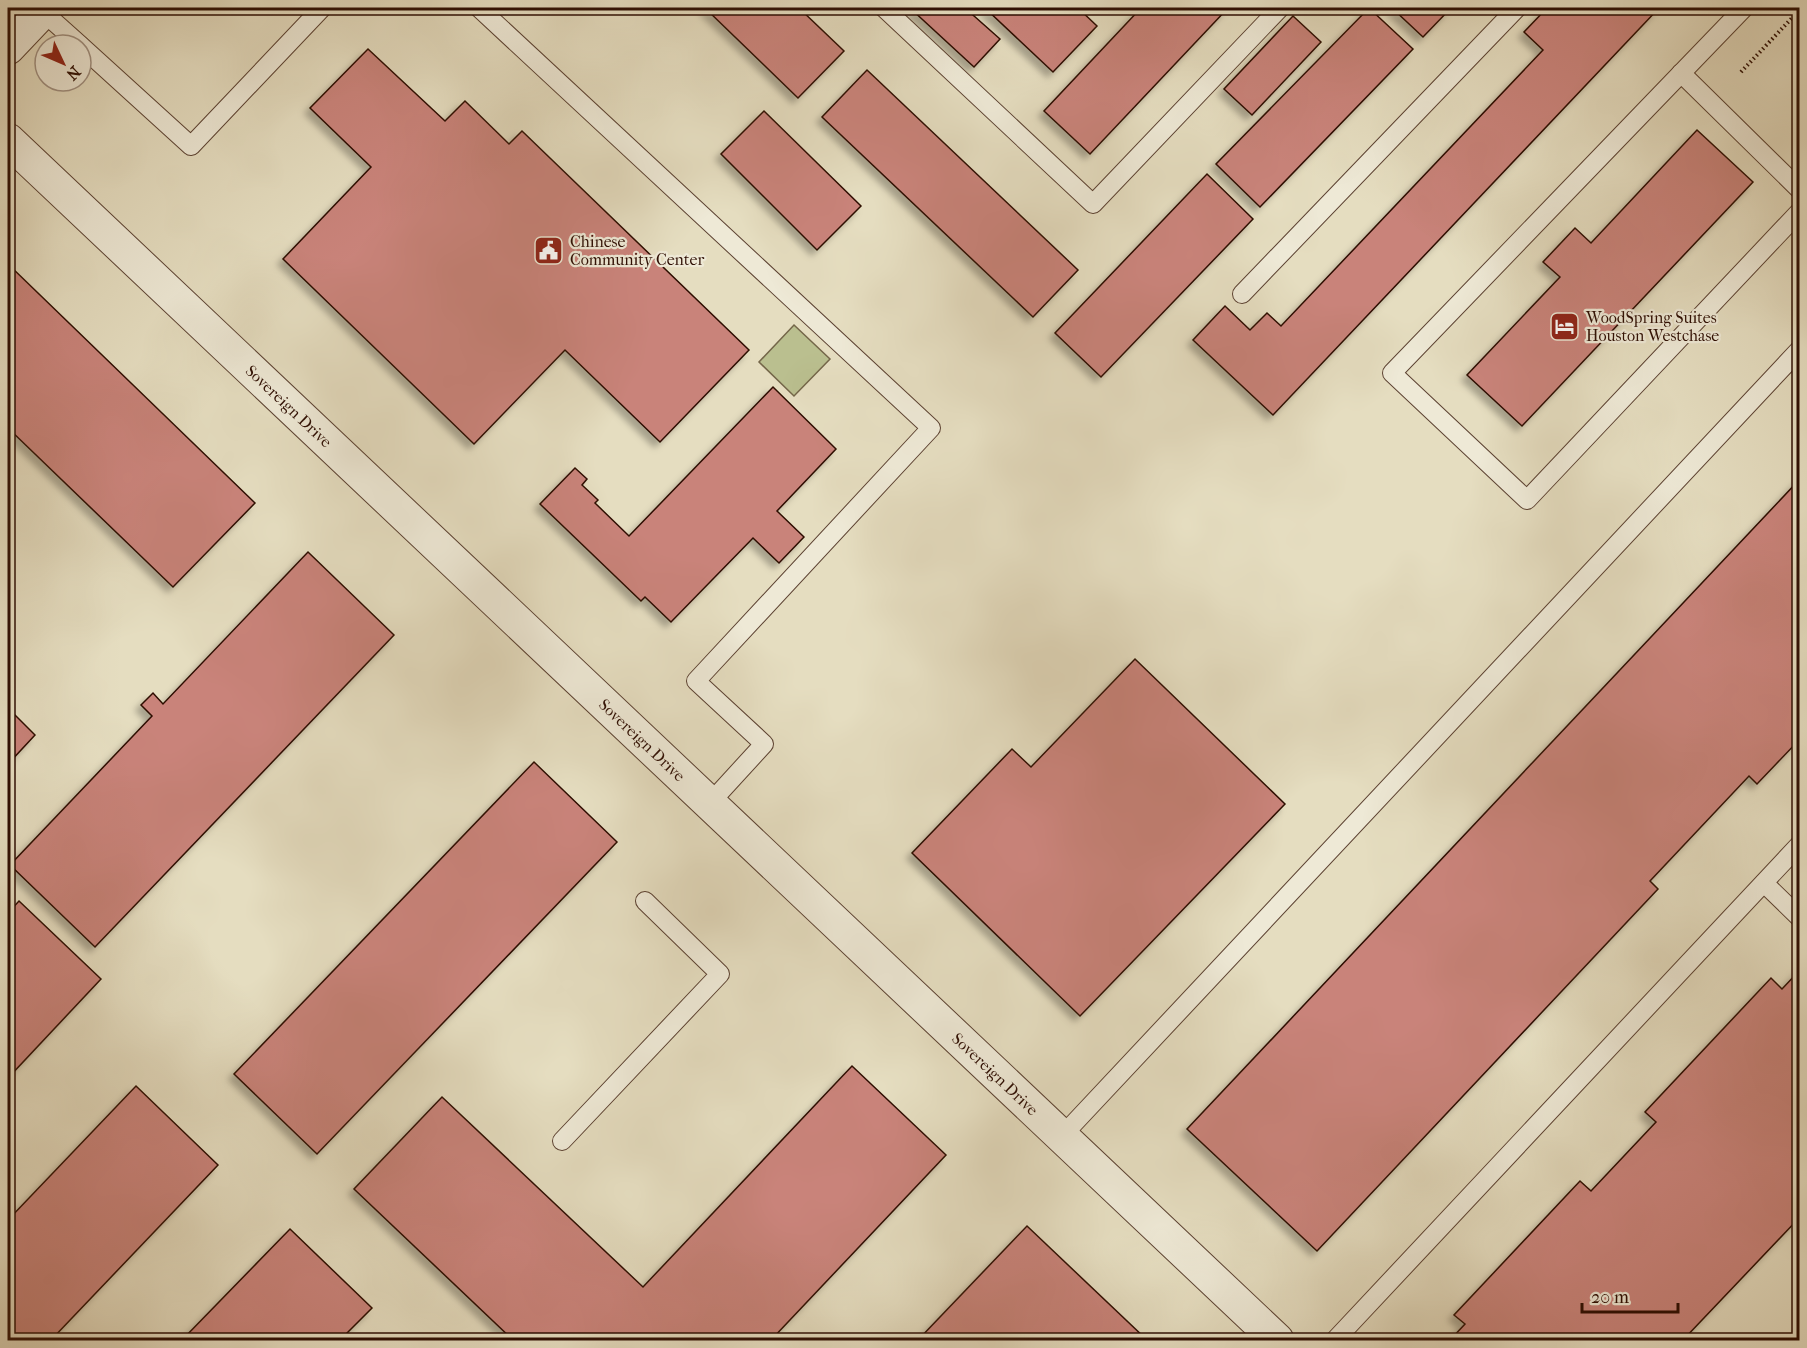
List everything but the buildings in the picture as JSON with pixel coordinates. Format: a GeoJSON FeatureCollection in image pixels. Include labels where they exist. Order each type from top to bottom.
{"type":"FeatureCollection","features":[{"type":"Feature","properties":{"kind":"street"},"geometry":{"type":"LineString","coordinates":[[8,48],[44,9]]}},
{"type":"Feature","properties":{"kind":"street","name":"Sovereign Drive"},"geometry":{"type":"LineString","coordinates":[[8,140],[1277,1341]]}},
{"type":"Feature","properties":{"kind":"lane"},"geometry":{"type":"LineString","coordinates":[[93,58],[191,146],[322,8]]}},
{"type":"Feature","properties":{"kind":"lane"},"geometry":{"type":"LineString","coordinates":[[478,8],[931,428],[696,681],[764,744],[710,803]]}},
{"type":"Feature","properties":{"kind":"lane"},"geometry":{"type":"LineString","coordinates":[[884,8],[1093,204],[1280,8]]}},
{"type":"Feature","properties":{"kind":"lane"},"geometry":{"type":"LineString","coordinates":[[1242,294],[1517,8]]}},
{"type":"Feature","properties":{"kind":"lane"},"geometry":{"type":"LineString","coordinates":[[44,9],[67,33]]}},
{"type":"Feature","properties":{"kind":"lane"},"geometry":{"type":"LineString","coordinates":[[1731,11],[1681,73],[1392,373],[1527,500],[1800,210]]}},
{"type":"Feature","properties":{"kind":"lane"},"geometry":{"type":"LineString","coordinates":[[1681,73],[1800,190]]}},
{"type":"Feature","properties":{"kind":"lane"},"geometry":{"type":"LineString","coordinates":[[1062,1136],[1800,349]]}},
{"type":"Feature","properties":{"kind":"lane"},"geometry":{"type":"LineString","coordinates":[[1335,1341],[1800,844]]}},
{"type":"Feature","properties":{"kind":"lane"},"geometry":{"type":"LineString","coordinates":[[1764,884],[1800,918]]}},
{"type":"Feature","properties":{"kind":"lane"},"geometry":{"type":"LineString","coordinates":[[562,1141],[720,974],[645,900]]}},
{"type":"Feature","properties":{"kind":"path"},"geometry":{"type":"LineString","coordinates":[[1741,72],[1792,18]]}},
{"type":"Feature","properties":{"kind":"green space"},"geometry":{"type":"Polygon","coordinates":[[[794,325],[830,359],[794,396],[759,362],[794,325]]]}},
{"type":"Feature","properties":{"kind":"place","name":"Chinese Community Center"},"geometry":{"type":"Point","coordinates":[549,250]}},
{"type":"Feature","properties":{"kind":"place","name":"WoodSpring Suites Houston Westchase"},"geometry":{"type":"Point","coordinates":[1565,326]}}]}
